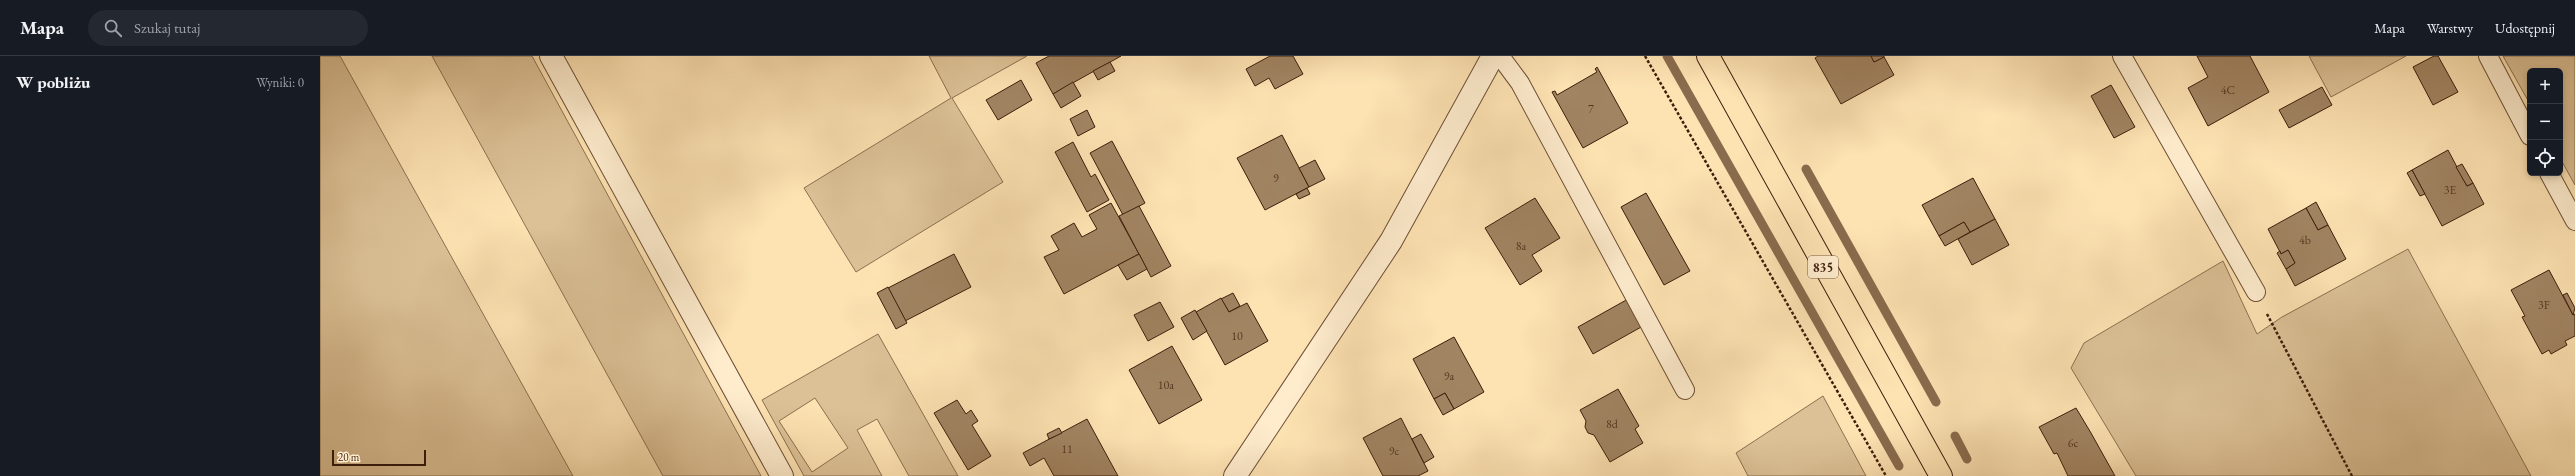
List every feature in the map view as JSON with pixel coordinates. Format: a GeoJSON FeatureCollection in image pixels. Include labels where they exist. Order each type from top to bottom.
{"type":"FeatureCollection","features":[{"type":"Feature","properties":{"kind":"main road","name":"835"},"geometry":{"type":"LineString","coordinates":[[1708,56],[1941,476]]}},
{"type":"Feature","properties":{"kind":"street"},"geometry":{"type":"LineString","coordinates":[[551,56],[782,476]]}},
{"type":"Feature","properties":{"kind":"street"},"geometry":{"type":"LineString","coordinates":[[1235,476],[1391,241],[1493,56]]}},
{"type":"Feature","properties":{"kind":"lane"},"geometry":{"type":"LineString","coordinates":[[1500,56],[1520,83],[1685,390]]}},
{"type":"Feature","properties":{"kind":"lane"},"geometry":{"type":"LineString","coordinates":[[2122,56],[2256,292]]}},
{"type":"Feature","properties":{"kind":"lane"},"geometry":{"type":"LineString","coordinates":[[2488,56],[2527,130]]}},
{"type":"Feature","properties":{"kind":"lane"},"geometry":{"type":"LineString","coordinates":[[2552,176],[2575,221]]}},
{"type":"Feature","properties":{"kind":"path"},"geometry":{"type":"LineString","coordinates":[[1645,56],[1886,476]]}},
{"type":"Feature","properties":{"kind":"path"},"geometry":{"type":"LineString","coordinates":[[2256,292],[2352,476]]}},
{"type":"Feature","properties":{"kind":"shaded area"},"geometry":{"type":"Polygon","coordinates":[[[320,56],[340,56],[573,476],[320,476],[320,56]]]}},
{"type":"Feature","properties":{"kind":"shaded area"},"geometry":{"type":"Polygon","coordinates":[[[432,56],[532,56],[761,476],[663,476],[432,56]]]}},
{"type":"Feature","properties":{"kind":"shaded area"},"geometry":{"type":"Polygon","coordinates":[[[929,56],[1027,56],[952,98],[1003,182],[856,272],[804,188],[951,98],[929,56]]]}},
{"type":"Feature","properties":{"kind":"shaded area"},"geometry":{"type":"Polygon","coordinates":[[[2309,56],[2406,56],[2331,97],[2309,56]]]}},
{"type":"Feature","properties":{"kind":"shaded area"},"geometry":{"type":"Polygon","coordinates":[[[2503,56],[2575,56],[2575,185],[2563,163],[2563,68],[2527,68],[2527,99],[2503,56]]]}},
{"type":"Feature","properties":{"kind":"shaded area"},"geometry":{"type":"Polygon","coordinates":[[[2408,249],[2531,476],[2136,476],[2071,368],[2084,343],[2223,261],[2257,334],[2282,317],[2408,249]]]}},
{"type":"Feature","properties":{"kind":"shaded area"},"geometry":{"type":"Polygon","coordinates":[[[878,334],[958,476],[909,476],[877,419],[857,430],[882,476],[804,476],[762,400],[878,334]],[[815,398],[779,421],[812,472],[848,448],[815,398]]]}},
{"type":"Feature","properties":{"kind":"shaded area"},"geometry":{"type":"Polygon","coordinates":[[[1823,396],[1866,476],[1748,476],[1736,453],[1823,396]]]}},
{"type":"Feature","properties":{"kind":"building"},"geometry":{"type":"Polygon","coordinates":[[[1049,56],[1121,56],[1053,94],[1036,63],[1049,56]]]}},
{"type":"Feature","properties":{"kind":"building"},"geometry":{"type":"Polygon","coordinates":[[[1270,56],[1293,56],[1303,74],[1275,89],[1269,78],[1255,86],[1246,69],[1270,56]]]}},
{"type":"Feature","properties":{"kind":"building"},"geometry":{"type":"Polygon","coordinates":[[[1818,56],[1871,56],[1874,62],[1884,57],[1894,75],[1841,104],[1815,58],[1818,56]]]}},
{"type":"Feature","properties":{"kind":"building"},"geometry":{"type":"Polygon","coordinates":[[[1871,56],[1884,56],[1884,57],[1874,62],[1871,56]]]}},
{"type":"Feature","properties":{"kind":"building"},"geometry":{"type":"Polygon","coordinates":[[[2197,56],[2250,56],[2269,92],[2208,126],[2188,88],[2208,77],[2197,56]]]}},
{"type":"Feature","properties":{"kind":"building"},"geometry":{"type":"Polygon","coordinates":[[[2434,56],[2438,56],[2458,92],[2433,105],[2413,67],[2434,56]]]}},
{"type":"Feature","properties":{"kind":"building"},"geometry":{"type":"Polygon","coordinates":[[[1110,62],[1115,71],[1098,80],[1093,71],[1110,62]]]}},
{"type":"Feature","properties":{"kind":"building"},"geometry":{"type":"Polygon","coordinates":[[[1597,67],[1628,123],[1583,148],[1552,92],[1555,91],[1557,95],[1597,72],[1595,69],[1597,67]]]}},
{"type":"Feature","properties":{"kind":"building"},"geometry":{"type":"Polygon","coordinates":[[[1021,80],[1032,100],[998,120],[986,100],[1021,80]]]}},
{"type":"Feature","properties":{"kind":"building"},"geometry":{"type":"Polygon","coordinates":[[[1073,82],[1081,96],[1061,108],[1053,94],[1073,82]]]}},
{"type":"Feature","properties":{"kind":"building"},"geometry":{"type":"Polygon","coordinates":[[[2111,85],[2135,127],[2114,138],[2091,96],[2111,85]]]}},
{"type":"Feature","properties":{"kind":"building"},"geometry":{"type":"Polygon","coordinates":[[[2322,87],[2332,105],[2289,128],[2279,110],[2322,87]]]}},
{"type":"Feature","properties":{"kind":"building"},"geometry":{"type":"Polygon","coordinates":[[[1087,110],[1095,127],[1078,136],[1070,119],[1087,110]]]}},
{"type":"Feature","properties":{"kind":"building"},"geometry":{"type":"Polygon","coordinates":[[[1282,135],[1309,187],[1265,210],[1237,158],[1282,135]]]}},
{"type":"Feature","properties":{"kind":"building"},"geometry":{"type":"Polygon","coordinates":[[[1112,141],[1145,203],[1123,215],[1090,153],[1112,141]]]}},
{"type":"Feature","properties":{"kind":"building"},"geometry":{"type":"Polygon","coordinates":[[[1073,142],[1091,177],[1095,174],[1109,200],[1087,212],[1055,152],[1073,142]]]}},
{"type":"Feature","properties":{"kind":"building"},"geometry":{"type":"Polygon","coordinates":[[[2448,150],[2467,186],[2473,183],[2484,204],[2442,226],[2412,170],[2448,150]]]}},
{"type":"Feature","properties":{"kind":"building"},"geometry":{"type":"Polygon","coordinates":[[[1315,160],[1325,179],[1309,187],[1299,168],[1315,160]]]}},
{"type":"Feature","properties":{"kind":"building"},"geometry":{"type":"Polygon","coordinates":[[[2462,164],[2473,183],[2467,186],[2456,167],[2462,164]]]}},
{"type":"Feature","properties":{"kind":"building"},"geometry":{"type":"Polygon","coordinates":[[[2412,170],[2425,194],[2420,196],[2407,173],[2412,170]]]}},
{"type":"Feature","properties":{"kind":"building"},"geometry":{"type":"Polygon","coordinates":[[[1973,178],[1995,219],[1970,232],[1964,222],[1939,236],[1922,205],[1973,178]]]}},
{"type":"Feature","properties":{"kind":"building"},"geometry":{"type":"Polygon","coordinates":[[[1307,188],[1310,194],[1299,199],[1296,194],[1307,188]]]}},
{"type":"Feature","properties":{"kind":"building"},"geometry":{"type":"Polygon","coordinates":[[[1646,193],[1690,271],[1664,285],[1621,207],[1646,193]]]}},
{"type":"Feature","properties":{"kind":"building"},"geometry":{"type":"Polygon","coordinates":[[[1535,198],[1560,238],[1532,255],[1542,271],[1520,285],[1485,228],[1535,198]]]}},
{"type":"Feature","properties":{"kind":"building"},"geometry":{"type":"Polygon","coordinates":[[[2316,202],[2328,225],[2318,230],[2306,208],[2316,202]]]}},
{"type":"Feature","properties":{"kind":"building"},"geometry":{"type":"Polygon","coordinates":[[[1111,203],[1139,254],[1064,294],[1044,257],[1059,250],[1051,236],[1074,223],[1082,237],[1097,229],[1089,215],[1111,203]]]}},
{"type":"Feature","properties":{"kind":"building"},"geometry":{"type":"Polygon","coordinates":[[[1139,206],[1171,266],[1151,277],[1119,216],[1139,206]]]}},
{"type":"Feature","properties":{"kind":"building"},"geometry":{"type":"Polygon","coordinates":[[[2306,208],[2318,230],[2328,225],[2346,259],[2295,286],[2286,269],[2295,263],[2288,250],[2281,254],[2268,229],[2306,208]]]}},
{"type":"Feature","properties":{"kind":"building"},"geometry":{"type":"Polygon","coordinates":[[[1995,219],[2009,245],[1972,265],[1958,239],[1995,219]]]}},
{"type":"Feature","properties":{"kind":"building"},"geometry":{"type":"Polygon","coordinates":[[[1964,222],[1970,232],[1945,246],[1939,236],[1964,222]]]}},
{"type":"Feature","properties":{"kind":"building"},"geometry":{"type":"Polygon","coordinates":[[[2288,250],[2295,263],[2286,269],[2277,253],[2280,251],[2281,254],[2288,250]]]}},
{"type":"Feature","properties":{"kind":"building"},"geometry":{"type":"Polygon","coordinates":[[[954,254],[971,287],[905,321],[888,288],[954,254]]]}},
{"type":"Feature","properties":{"kind":"building"},"geometry":{"type":"Polygon","coordinates":[[[1139,254],[1147,269],[1127,280],[1118,265],[1139,254]]]}},
{"type":"Feature","properties":{"kind":"building"},"geometry":{"type":"Polygon","coordinates":[[[2549,270],[2573,315],[2575,314],[2575,336],[2565,341],[2567,345],[2551,354],[2549,350],[2542,354],[2522,317],[2525,316],[2511,290],[2549,270]]]}},
{"type":"Feature","properties":{"kind":"building"},"geometry":{"type":"Polygon","coordinates":[[[888,287],[907,323],[896,329],[877,293],[888,287]]]}},
{"type":"Feature","properties":{"kind":"building"},"geometry":{"type":"Polygon","coordinates":[[[1233,293],[1240,306],[1229,312],[1221,299],[1233,293]]]}},
{"type":"Feature","properties":{"kind":"building"},"geometry":{"type":"Polygon","coordinates":[[[2567,293],[2575,308],[2573,315],[2563,295],[2567,293]]]}},
{"type":"Feature","properties":{"kind":"building"},"geometry":{"type":"Polygon","coordinates":[[[1221,298],[1229,312],[1247,303],[1268,341],[1225,365],[1196,312],[1221,298]]]}},
{"type":"Feature","properties":{"kind":"building"},"geometry":{"type":"Polygon","coordinates":[[[1628,299],[1643,326],[1593,354],[1578,327],[1628,299]]]}},
{"type":"Feature","properties":{"kind":"building"},"geometry":{"type":"Polygon","coordinates":[[[1160,302],[1174,327],[1148,341],[1134,315],[1160,302]]]}},
{"type":"Feature","properties":{"kind":"building"},"geometry":{"type":"Polygon","coordinates":[[[1195,310],[1207,331],[1193,340],[1181,318],[1195,310]]]}},
{"type":"Feature","properties":{"kind":"building"},"geometry":{"type":"Polygon","coordinates":[[[1454,337],[1484,392],[1454,409],[1445,393],[1434,399],[1413,359],[1454,337]]]}},
{"type":"Feature","properties":{"kind":"building"},"geometry":{"type":"Polygon","coordinates":[[[1172,346],[1202,400],[1159,424],[1129,370],[1172,346]]]}},
{"type":"Feature","properties":{"kind":"building"},"geometry":{"type":"Polygon","coordinates":[[[1618,389],[1639,426],[1635,429],[1643,443],[1610,462],[1594,435],[1588,433],[1585,427],[1586,421],[1580,410],[1618,389]]]}},
{"type":"Feature","properties":{"kind":"building"},"geometry":{"type":"Polygon","coordinates":[[[1445,393],[1454,409],[1443,415],[1434,399],[1445,393]]]}},
{"type":"Feature","properties":{"kind":"building"},"geometry":{"type":"Polygon","coordinates":[[[957,400],[966,414],[971,410],[978,421],[972,425],[991,456],[968,470],[934,413],[957,400]]]}},
{"type":"Feature","properties":{"kind":"building"},"geometry":{"type":"Polygon","coordinates":[[[2076,408],[2115,476],[2068,476],[2057,453],[2054,454],[2039,427],[2076,408]]]}},
{"type":"Feature","properties":{"kind":"building"},"geometry":{"type":"Polygon","coordinates":[[[1401,418],[1428,471],[1418,476],[1383,476],[1363,438],[1401,418]]]}},
{"type":"Feature","properties":{"kind":"building"},"geometry":{"type":"Polygon","coordinates":[[[1087,419],[1118,476],[1054,476],[1044,458],[1030,466],[1023,453],[1087,419]]]}},
{"type":"Feature","properties":{"kind":"building"},"geometry":{"type":"Polygon","coordinates":[[[1059,428],[1062,433],[1049,439],[1047,434],[1059,428]]]}},
{"type":"Feature","properties":{"kind":"building"},"geometry":{"type":"Polygon","coordinates":[[[1421,434],[1434,457],[1424,463],[1412,439],[1421,434]]]}},
{"type":"Feature","properties":{"kind":"waterway"},"geometry":{"type":"LineString","coordinates":[[1667,56],[1899,466]]}},
{"type":"Feature","properties":{"kind":"waterway"},"geometry":{"type":"LineString","coordinates":[[1806,169],[1936,402]]}},
{"type":"Feature","properties":{"kind":"waterway"},"geometry":{"type":"LineString","coordinates":[[1955,436],[1967,459]]}}]}
